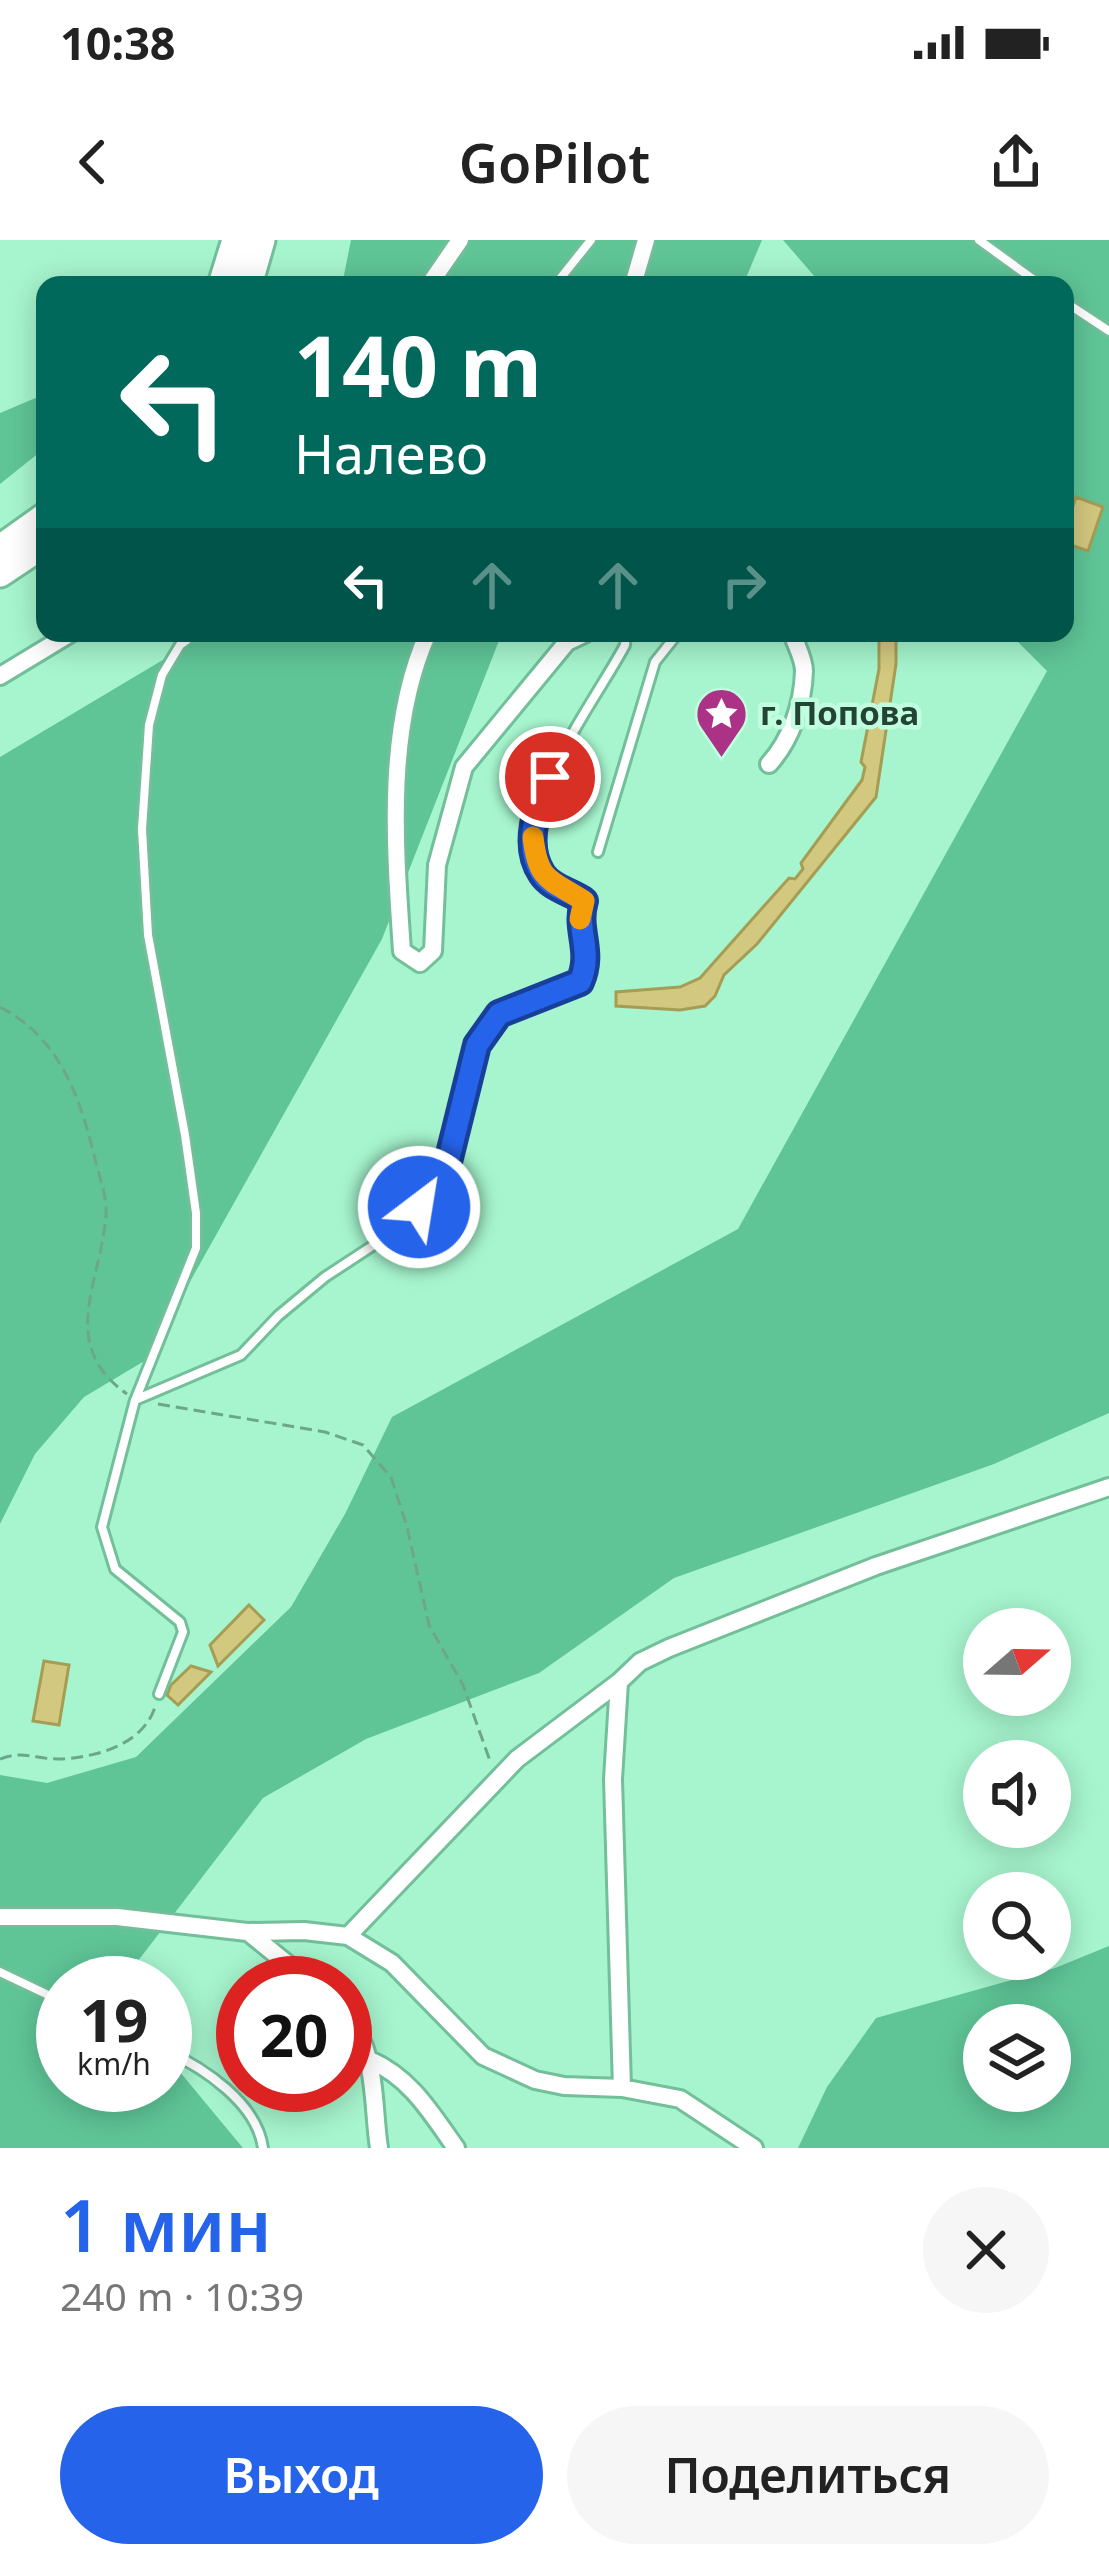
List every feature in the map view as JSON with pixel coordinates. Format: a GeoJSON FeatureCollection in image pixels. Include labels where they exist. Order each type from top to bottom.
{"type":"FeatureCollection","features":[{"type":"Feature","properties":{"kind":"highway"},"geometry":{"type":"LineString","coordinates":[[225,276],[236,240]]}},
{"type":"Feature","properties":{"kind":"highway"},"geometry":{"type":"LineString","coordinates":[[251,276],[261,240]]}},
{"type":"Feature","properties":{"kind":"highway"},"geometry":{"type":"LineString","coordinates":[[0,549],[36,523]]}},
{"type":"Feature","properties":{"kind":"highway"},"geometry":{"type":"LineString","coordinates":[[0,573],[36,549]]}},
{"type":"Feature","properties":{"kind":"street"},"geometry":{"type":"LineString","coordinates":[[435,276],[460,240]]}},
{"type":"Feature","properties":{"kind":"street"},"geometry":{"type":"LineString","coordinates":[[635,276],[646,240]]}},
{"type":"Feature","properties":{"kind":"street"},"geometry":{"type":"LineString","coordinates":[[0,676],[56,642]]}},
{"type":"Feature","properties":{"kind":"street"},"geometry":{"type":"LineString","coordinates":[[424,642],[410,673],[394,824],[402,951],[420,963],[434,952],[436,865],[464,767],[567,642]]}},
{"type":"Feature","properties":{"kind":"street"},"geometry":{"type":"LineString","coordinates":[[769,764],[782,749],[795,719],[805,668],[795,642]]}},
{"type":"Feature","properties":{"kind":"street"},"geometry":{"type":"LineString","coordinates":[[348,1936],[518,1759],[640,1662],[876,1566],[1109,1487]]}},
{"type":"Feature","properties":{"kind":"street"},"geometry":{"type":"LineString","coordinates":[[619,1682],[613,1779],[622,2088]]}},
{"type":"Feature","properties":{"kind":"street"},"geometry":{"type":"LineString","coordinates":[[0,1917],[116,1917],[247,1932],[348,1936],[392,1963],[483,2056],[535,2080],[680,2099],[754,2148]]}},
{"type":"Feature","properties":{"kind":"street"},"geometry":{"type":"LineString","coordinates":[[247,1932],[277,1956]]}},
{"type":"Feature","properties":{"kind":"street"},"geometry":{"type":"LineString","coordinates":[[372,2061],[406,2083],[456,2148]]}},
{"type":"Feature","properties":{"kind":"street"},"geometry":{"type":"LineString","coordinates":[[372,2080],[379,2148]]}},
{"type":"Feature","properties":{"kind":"lane"},"geometry":{"type":"LineString","coordinates":[[562,276],[591,240]]}},
{"type":"Feature","properties":{"kind":"lane"},"geometry":{"type":"LineString","coordinates":[[979,240],[1029,276]]}},
{"type":"Feature","properties":{"kind":"lane"},"geometry":{"type":"LineString","coordinates":[[1074,308],[1109,331]]}},
{"type":"Feature","properties":{"kind":"lane"},"geometry":{"type":"LineString","coordinates":[[159,1694],[183,1632],[180,1622],[115,1569],[102,1527],[135,1400],[196,1248],[185,1135],[148,935],[142,829],[149,725],[162,675],[184,642]]}},
{"type":"Feature","properties":{"kind":"lane"},"geometry":{"type":"LineString","coordinates":[[135,1400],[241,1355],[294,1303],[404,1221],[445,1174],[477,1045],[499,1014],[580,982],[589,956],[580,915],[584,901],[541,874],[533,837],[535,813],[625,642]]}},
{"type":"Feature","properties":{"kind":"lane"},"geometry":{"type":"LineString","coordinates":[[598,852],[655,662],[671,642]]}},
{"type":"Feature","properties":{"kind":"lane"},"geometry":{"type":"LineString","coordinates":[[0,1972],[36,1989]]}},
{"type":"Feature","properties":{"kind":"lane"},"geometry":{"type":"LineString","coordinates":[[192,2066],[250,2113],[263,2148]]}},
{"type":"Feature","properties":{"kind":"path"},"geometry":{"type":"LineString","coordinates":[[0,1007],[22,1018],[60,1058],[84,1113],[107,1208],[87,1310],[88,1346],[110,1382],[135,1400],[325,1432],[363,1445],[391,1478],[429,1625],[463,1685],[496,1780]]}},
{"type":"Feature","properties":{"kind":"path"},"geometry":{"type":"LineString","coordinates":[[0,1760],[16,1753],[56,1759],[135,1740],[150,1722],[159,1694]]}},
{"type":"Feature","properties":{"kind":"green space"},"geometry":{"type":"Polygon","coordinates":[[[351,240],[762,240],[747,276],[344,276],[351,240]]]}},
{"type":"Feature","properties":{"kind":"green space"},"geometry":{"type":"Polygon","coordinates":[[[783,240],[1109,240],[1109,1413],[994,1464],[674,1578],[539,1673],[366,1739],[263,1798],[142,1956],[36,1956],[36,2112],[192,2112],[192,2087],[243,2148],[0,2148],[0,1775],[47,1783],[136,1757],[291,1607],[345,1514],[392,1417],[738,1229],[1047,671],[1018,642],[1074,642],[1074,276],[814,276],[783,240]]]}},
{"type":"Feature","properties":{"kind":"green space"},"geometry":{"type":"Polygon","coordinates":[[[36,398],[36,455],[0,484],[0,413],[36,398]]]}},
{"type":"Feature","properties":{"kind":"green space"},"geometry":{"type":"Polygon","coordinates":[[[193,642],[498,642],[382,939],[146,1360],[84,1397],[35,1454],[0,1524],[0,757],[193,642]]]}},
{"type":"Feature","properties":{"kind":"green space"},"geometry":{"type":"Polygon","coordinates":[[[1109,1946],[1109,2148],[798,2148],[827,2087],[876,2018],[1012,1980],[1071,1980],[1071,1961],[1109,1946]]]}},
{"type":"Feature","properties":{"kind":"building"},"geometry":{"type":"Polygon","coordinates":[[[1076,497],[1103,507],[1088,551],[1074,546],[1076,497]]]}},
{"type":"Feature","properties":{"kind":"building"},"geometry":{"type":"Polygon","coordinates":[[[879,642],[896,642],[876,797],[757,944],[724,975],[705,1006],[680,1010],[616,1006],[616,992],[680,987],[700,978],[789,878],[795,879],[803,869],[801,863],[862,780],[865,767],[861,762],[879,669],[879,642]]]}},
{"type":"Feature","properties":{"kind":"building"},"geometry":{"type":"Polygon","coordinates":[[[249,1605],[264,1620],[218,1666],[210,1645],[249,1605]]]}},
{"type":"Feature","properties":{"kind":"building"},"geometry":{"type":"Polygon","coordinates":[[[44,1661],[69,1665],[59,1725],[33,1721],[44,1661]]]}},
{"type":"Feature","properties":{"kind":"building"},"geometry":{"type":"Polygon","coordinates":[[[191,1666],[211,1672],[178,1705],[167,1695],[191,1666]]]}},
{"type":"Feature","properties":{"kind":"slow traffic"},"geometry":{"type":"LineString","coordinates":[[533,837],[541,874],[584,901],[580,919]]}},
{"type":"Feature","properties":{"kind":"place","name":"г. Попова"},"geometry":{"type":"Point","coordinates":[721,759]}},
{"type":"Feature","properties":{"kind":"route"},"geometry":{"type":"LineString","coordinates":[[419,1207],[445,1174],[477,1045],[499,1014],[580,982],[586,969],[589,956],[580,915],[584,901],[541,874],[535,855],[535,813],[550,777]]}}]}
